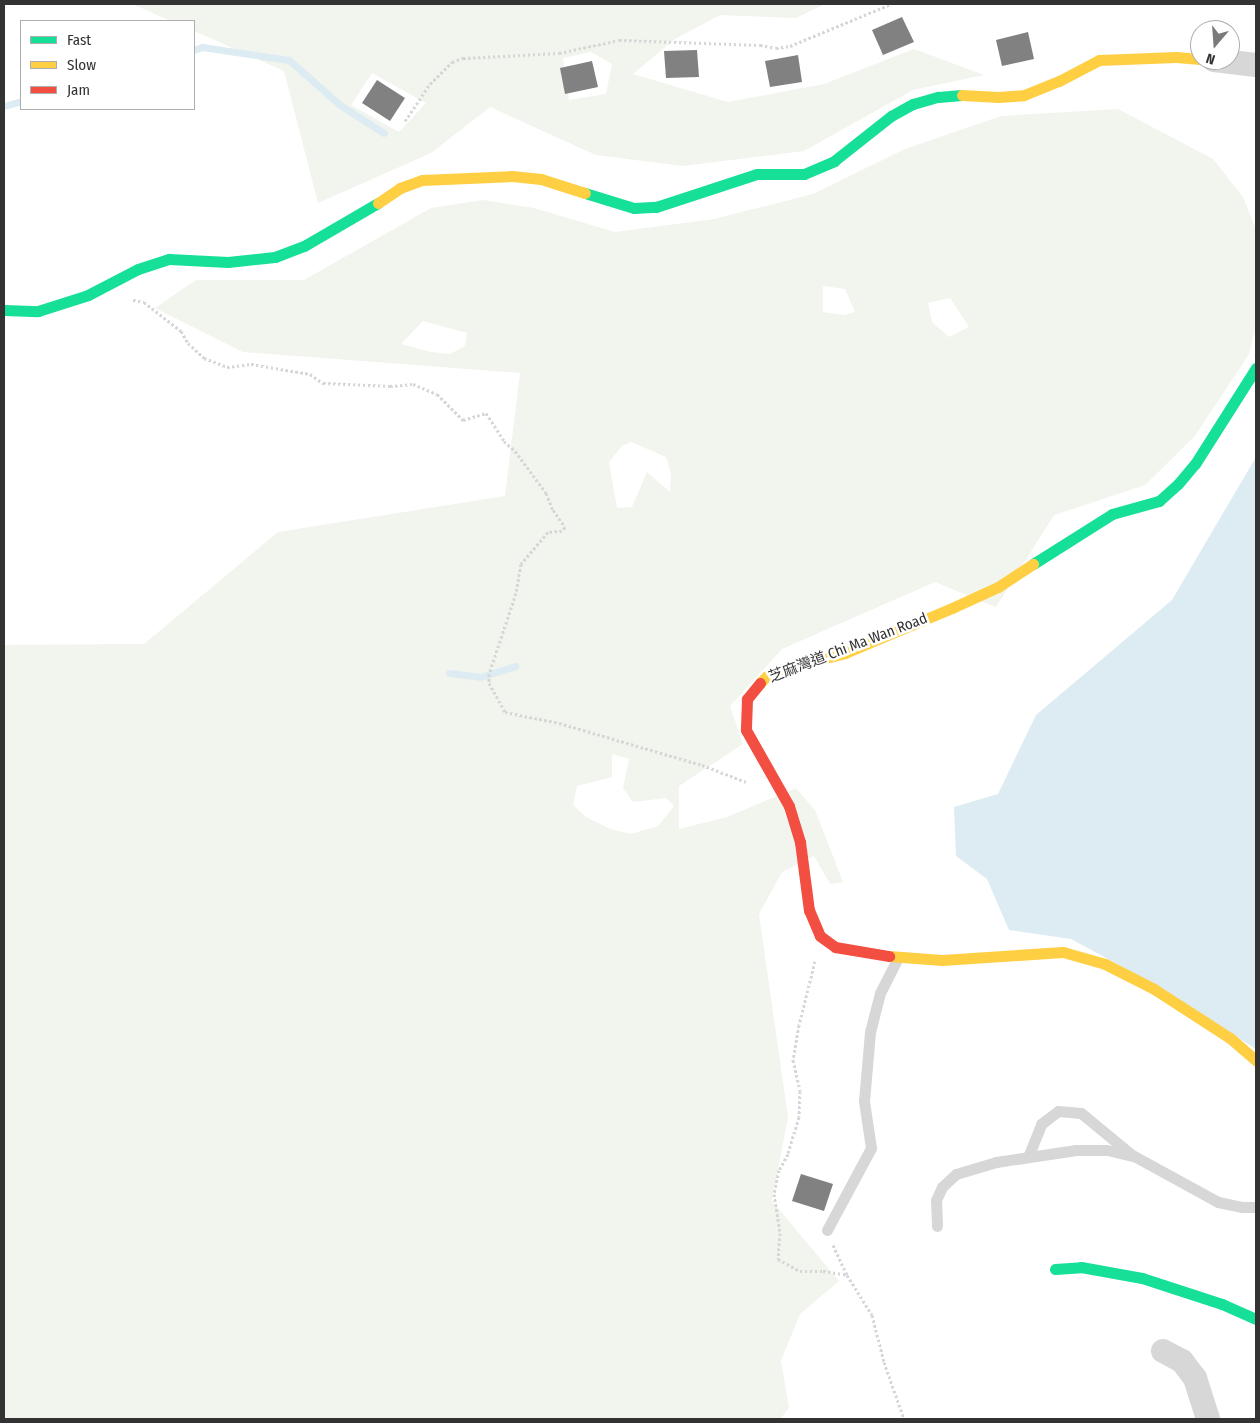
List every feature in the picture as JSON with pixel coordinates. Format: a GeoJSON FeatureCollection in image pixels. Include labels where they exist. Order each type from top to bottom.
{"type":"FeatureCollection","features":[{"type":"Feature","properties":{"kind":"street"},"geometry":{"type":"LineString","coordinates":[[4,310],[38,311],[88,295],[138,269],[168,259],[228,262],[275,257],[304,246],[362,214],[400,188],[422,180],[512,176],[541,179],[634,208],[656,207],[757,174],[804,174],[834,161],[891,116],[913,104],[938,97],[968,94],[998,98],[1024,94],[1059,82],[1099,60],[1190,58]]}},
{"type":"Feature","properties":{"kind":"street"},"geometry":{"type":"LineString","coordinates":[[1240,63],[1256,65]]}},
{"type":"Feature","properties":{"kind":"street","name":"芝麻灣道 Chi Ma Wan Road"},"geometry":{"type":"LineString","coordinates":[[820,936],[809,910],[800,842],[789,806],[774,783],[746,730],[747,699],[755,687],[767,676],[845,652],[990,591],[1112,514],[1159,501],[1178,484],[1195,464],[1256,368]]}},
{"type":"Feature","properties":{"kind":"street"},"geometry":{"type":"LineString","coordinates":[[820,936],[835,947],[898,958],[942,960],[1063,952],[1080,956],[1105,964],[1154,989],[1230,1038],[1256,1061]]}},
{"type":"Feature","properties":{"kind":"street"},"geometry":{"type":"LineString","coordinates":[[1055,1269],[1081,1267],[1142,1278],[1222,1304],[1256,1319]]}},
{"type":"Feature","properties":{"kind":"street"},"geometry":{"type":"LineString","coordinates":[[1163,1351],[1182,1361],[1195,1378],[1208,1419]]}},
{"type":"Feature","properties":{"kind":"lane"},"geometry":{"type":"LineString","coordinates":[[827,1230],[871,1148],[864,1101],[870,1032],[880,994],[898,958]]}},
{"type":"Feature","properties":{"kind":"lane"},"geometry":{"type":"LineString","coordinates":[[1028,1157],[1041,1124],[1058,1111],[1068,1111],[1081,1114],[1092,1121],[1134,1156],[1218,1202],[1242,1207],[1256,1206]]}},
{"type":"Feature","properties":{"kind":"lane"},"geometry":{"type":"LineString","coordinates":[[937,1226],[936,1200],[942,1187],[956,1174],[996,1162],[1076,1150],[1107,1150],[1134,1156]]}},
{"type":"Feature","properties":{"kind":"path"},"geometry":{"type":"LineString","coordinates":[[405,121],[430,84],[452,62],[463,58],[559,53],[619,40],[760,45],[776,48],[790,46],[891,4]]}},
{"type":"Feature","properties":{"kind":"path"},"geometry":{"type":"LineString","coordinates":[[125,299],[144,302],[181,331],[188,343],[204,358],[227,366],[251,364],[310,374],[323,384],[390,386],[412,384],[437,394],[463,420],[486,413],[504,441],[515,451],[546,493],[553,510],[565,527],[562,531],[548,532],[521,564],[516,593],[489,674],[489,683],[505,712],[523,714],[559,723],[702,765],[743,780],[762,791],[774,783]]}},
{"type":"Feature","properties":{"kind":"path"},"geometry":{"type":"LineString","coordinates":[[820,936],[809,992],[799,1025],[793,1060],[800,1091],[799,1117],[788,1154],[779,1170],[774,1194],[780,1233],[778,1259],[800,1271],[823,1271],[847,1275]]}},
{"type":"Feature","properties":{"kind":"path"},"geometry":{"type":"LineString","coordinates":[[827,1230],[847,1275],[872,1315],[884,1362],[904,1419]]}},
{"type":"Feature","properties":{"kind":"shaded area"},"geometry":{"type":"Polygon","coordinates":[[[132,4],[825,4],[796,18],[720,15],[675,39],[633,74],[728,102],[824,84],[914,49],[984,75],[913,90],[804,151],[682,166],[596,155],[490,107],[431,153],[318,203],[284,71],[195,31],[195,20],[169,20],[132,4]],[[591,52],[563,58],[569,100],[606,94],[612,64],[591,52]],[[372,73],[351,105],[399,132],[426,103],[372,73]]]}},
{"type":"Feature","properties":{"kind":"shaded area"},"geometry":{"type":"Polygon","coordinates":[[[1118,109],[1213,159],[1243,197],[1256,230],[1256,326],[1249,354],[1195,436],[1145,485],[1054,515],[996,607],[935,582],[782,649],[730,706],[743,744],[679,786],[679,829],[727,817],[796,788],[815,810],[843,882],[830,884],[814,856],[782,872],[759,914],[788,1117],[772,1201],[839,1281],[800,1314],[781,1361],[789,1408],[780,1419],[4,1419],[4,645],[144,644],[278,532],[505,496],[520,373],[243,352],[155,308],[196,280],[304,280],[431,208],[483,200],[534,208],[615,232],[714,219],[813,194],[905,149],[1001,116],[1118,109]],[[823,286],[823,312],[844,315],[855,312],[845,289],[823,286]],[[950,298],[928,303],[932,322],[949,337],[969,327],[950,298]],[[423,321],[401,344],[431,352],[450,354],[465,346],[467,333],[423,321]],[[631,442],[622,446],[609,462],[617,508],[632,507],[647,472],[670,492],[671,473],[666,457],[631,442]],[[612,754],[612,777],[577,786],[573,805],[586,817],[610,829],[631,834],[658,826],[674,806],[666,798],[633,802],[623,788],[629,759],[612,754]]]}},
{"type":"Feature","properties":{"kind":"shaded area"},"geometry":{"type":"Polygon","coordinates":[[[1256,457],[1256,1049],[1143,978],[1071,939],[1009,930],[987,879],[956,856],[954,807],[998,794],[1036,715],[1172,600],[1256,457]]]}},
{"type":"Feature","properties":{"kind":"building"},"geometry":{"type":"Polygon","coordinates":[[[902,17],[914,42],[883,55],[872,30],[902,17]]]}},
{"type":"Feature","properties":{"kind":"building"},"geometry":{"type":"Polygon","coordinates":[[[1028,32],[1034,59],[1002,66],[996,40],[1028,32]]]}},
{"type":"Feature","properties":{"kind":"building"},"geometry":{"type":"Polygon","coordinates":[[[697,50],[699,77],[666,78],[664,51],[697,50]]]}},
{"type":"Feature","properties":{"kind":"building"},"geometry":{"type":"Polygon","coordinates":[[[798,55],[802,82],[770,87],[765,61],[798,55]]]}},
{"type":"Feature","properties":{"kind":"building"},"geometry":{"type":"Polygon","coordinates":[[[592,61],[598,87],[565,94],[560,68],[592,61]]]}},
{"type":"Feature","properties":{"kind":"building"},"geometry":{"type":"Polygon","coordinates":[[[377,80],[405,98],[390,121],[362,103],[377,80]]]}},
{"type":"Feature","properties":{"kind":"building"},"geometry":{"type":"Polygon","coordinates":[[[801,1174],[833,1184],[824,1211],[792,1201],[801,1174]]]}},
{"type":"Feature","properties":{"kind":"waterway"},"geometry":{"type":"LineString","coordinates":[[195,50],[202,47],[289,60],[340,105],[384,133]]}},
{"type":"Feature","properties":{"kind":"waterway"},"geometry":{"type":"LineString","coordinates":[[4,106],[20,101]]}},
{"type":"Feature","properties":{"kind":"waterway"},"geometry":{"type":"LineString","coordinates":[[449,673],[480,677],[515,666]]}},
{"type":"Feature","properties":{"kind":"traffic: fast"},"geometry":{"type":"LineString","coordinates":[[585,193],[634,208],[656,207],[757,174],[804,174],[834,161],[891,116],[913,104],[938,97],[962,95]]}},
{"type":"Feature","properties":{"kind":"traffic: fast"},"geometry":{"type":"LineString","coordinates":[[4,310],[38,311],[88,295],[138,269],[169,259],[228,262],[275,257],[304,246],[378,203]]}},
{"type":"Feature","properties":{"kind":"traffic: fast"},"geometry":{"type":"LineString","coordinates":[[1033,564],[1112,514],[1159,501],[1178,484],[1195,464],[1256,368]]}},
{"type":"Feature","properties":{"kind":"traffic: fast"},"geometry":{"type":"LineString","coordinates":[[1055,1269],[1081,1267],[1142,1278],[1222,1304],[1256,1319]]}},
{"type":"Feature","properties":{"kind":"traffic: slow"},"geometry":{"type":"LineString","coordinates":[[962,95],[998,97],[1024,95],[1059,81],[1099,60],[1190,58]]}},
{"type":"Feature","properties":{"kind":"traffic: slow"},"geometry":{"type":"LineString","coordinates":[[378,203],[400,188],[422,180],[512,176],[541,179],[585,193]]}},
{"type":"Feature","properties":{"kind":"traffic: slow"},"geometry":{"type":"LineString","coordinates":[[760,683],[767,676],[798,665],[845,653],[952,608],[998,587],[1033,564]]}},
{"type":"Feature","properties":{"kind":"traffic: slow"},"geometry":{"type":"LineString","coordinates":[[889,956],[942,960],[1063,952],[1105,964],[1154,989],[1230,1038],[1256,1061]]}},
{"type":"Feature","properties":{"kind":"traffic: jam"},"geometry":{"type":"LineString","coordinates":[[760,683],[747,699],[746,730],[789,806],[800,842],[809,910],[820,936],[835,947],[889,956]]}}]}
